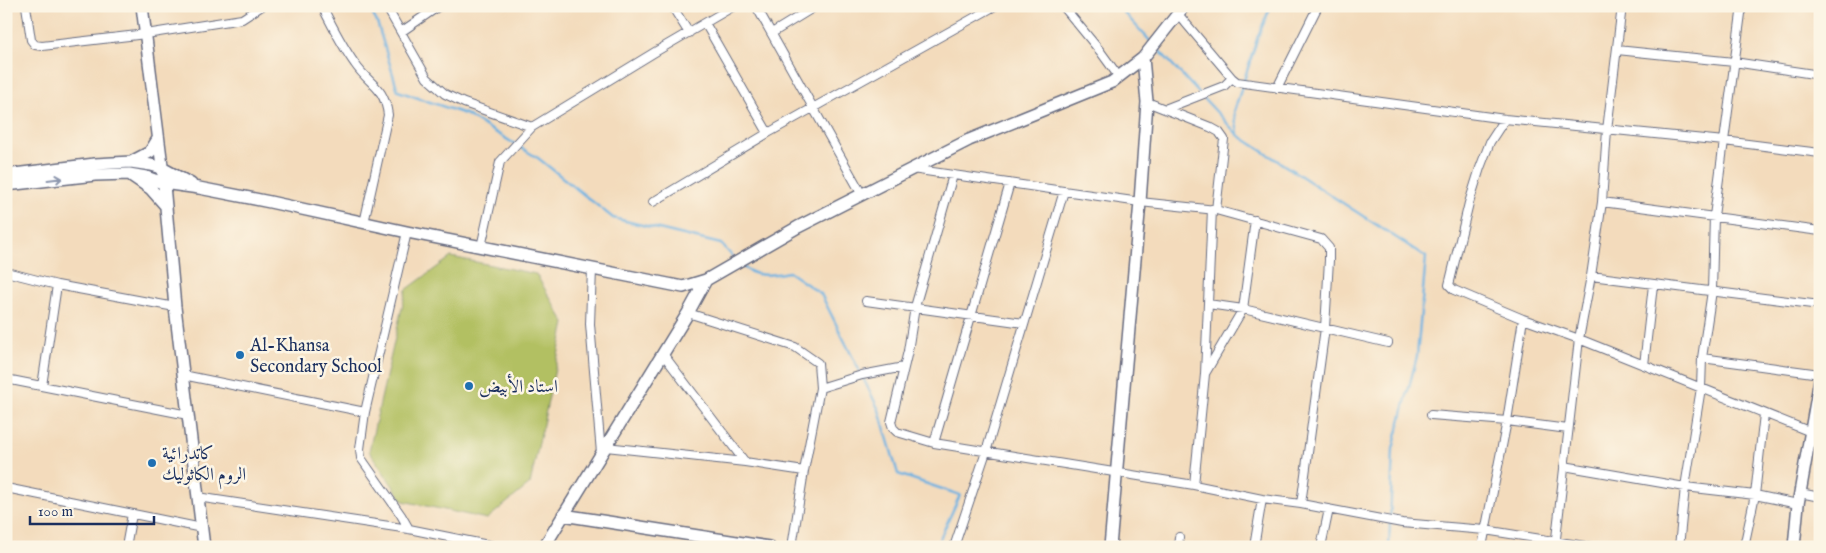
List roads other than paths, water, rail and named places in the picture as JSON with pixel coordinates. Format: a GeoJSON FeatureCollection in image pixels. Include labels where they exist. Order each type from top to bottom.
{"type":"FeatureCollection","features":[{"type":"Feature","properties":{"kind":"main road"},"geometry":{"type":"LineString","coordinates":[[142,6],[164,183],[175,306],[204,547]]}},
{"type":"Feature","properties":{"kind":"main road"},"geometry":{"type":"LineString","coordinates":[[6,185],[95,174],[129,174],[164,183],[199,188],[481,247],[683,286],[706,280],[861,193],[968,140],[1112,82],[1146,56],[1181,10]]}},
{"type":"Feature","properties":{"kind":"main road"},"geometry":{"type":"LineString","coordinates":[[1110,547],[1118,473],[1140,202],[1147,102],[1146,56]]}},
{"type":"Feature","properties":{"kind":"main road"},"geometry":{"type":"LineString","coordinates":[[131,162],[150,152],[158,139]]}},
{"type":"Feature","properties":{"kind":"main road"},"geometry":{"type":"LineString","coordinates":[[6,175],[95,164],[131,162],[162,168],[199,188]]}},
{"type":"Feature","properties":{"kind":"main road"},"geometry":{"type":"LineString","coordinates":[[129,174],[151,190],[166,206]]}},
{"type":"Feature","properties":{"kind":"main road"},"geometry":{"type":"LineString","coordinates":[[544,547],[688,313],[706,280]]}},
{"type":"Feature","properties":{"kind":"main road"},"geometry":{"type":"LineString","coordinates":[[1794,547],[1799,498],[1815,433],[1820,379]]}},
{"type":"Feature","properties":{"kind":"main road"},"geometry":{"type":"LineString","coordinates":[[563,516],[704,542],[769,547]]}},
{"type":"Feature","properties":{"kind":"street"},"geometry":{"type":"LineString","coordinates":[[26,6],[31,40],[35,45],[42,46],[146,34],[242,19],[262,6]]}},
{"type":"Feature","properties":{"kind":"street"},"geometry":{"type":"LineString","coordinates":[[322,6],[356,66],[383,94],[387,105],[388,115],[364,223]]}},
{"type":"Feature","properties":{"kind":"street"},"geometry":{"type":"LineString","coordinates":[[386,6],[427,78],[445,94],[464,103],[532,127]]}},
{"type":"Feature","properties":{"kind":"street"},"geometry":{"type":"LineString","coordinates":[[402,32],[439,6]]}},
{"type":"Feature","properties":{"kind":"street"},"geometry":{"type":"LineString","coordinates":[[672,6],[689,32]]}},
{"type":"Feature","properties":{"kind":"street"},"geometry":{"type":"LineString","coordinates":[[481,247],[500,162],[532,127],[734,6]]}},
{"type":"Feature","properties":{"kind":"street"},"geometry":{"type":"LineString","coordinates":[[756,6],[861,193]]}},
{"type":"Feature","properties":{"kind":"street"},"geometry":{"type":"LineString","coordinates":[[772,32],[816,6]]}},
{"type":"Feature","properties":{"kind":"street"},"geometry":{"type":"LineString","coordinates":[[653,202],[768,133],[995,6]]}},
{"type":"Feature","properties":{"kind":"street"},"geometry":{"type":"LineString","coordinates":[[1063,6],[1100,50],[1119,77]]}},
{"type":"Feature","properties":{"kind":"street"},"geometry":{"type":"LineString","coordinates":[[1277,88],[1318,6]]}},
{"type":"Feature","properties":{"kind":"street"},"geometry":{"type":"LineString","coordinates":[[1556,544],[1579,339],[1602,202],[1607,130],[1622,6]]}},
{"type":"Feature","properties":{"kind":"street"},"geometry":{"type":"LineString","coordinates":[[1679,547],[1685,487],[1701,388],[1702,358],[1712,291],[1714,216],[1742,6]]}},
{"type":"Feature","properties":{"kind":"street"},"geometry":{"type":"LineString","coordinates":[[1181,10],[1234,80],[1251,84],[1505,119],[1724,141],[1820,153]]}},
{"type":"Feature","properties":{"kind":"street"},"geometry":{"type":"LineString","coordinates":[[705,23],[768,133]]}},
{"type":"Feature","properties":{"kind":"street"},"geometry":{"type":"LineString","coordinates":[[1617,50],[1734,62],[1820,75]]}},
{"type":"Feature","properties":{"kind":"street"},"geometry":{"type":"LineString","coordinates":[[1165,109],[1224,86],[1234,80]]}},
{"type":"Feature","properties":{"kind":"street"},"geometry":{"type":"LineString","coordinates":[[1147,102],[1210,127],[1219,132],[1224,138],[1214,210],[1204,374],[1194,485]]}},
{"type":"Feature","properties":{"kind":"street"},"geometry":{"type":"LineString","coordinates":[[1505,119],[1490,142],[1480,168],[1469,203],[1449,285],[1454,290],[1523,319],[1579,339],[1815,433]]}},
{"type":"Feature","properties":{"kind":"street"},"geometry":{"type":"LineString","coordinates":[[910,169],[1140,202],[1214,210],[1321,239],[1328,248],[1329,260],[1325,328],[1301,504]]}},
{"type":"Feature","properties":{"kind":"street"},"geometry":{"type":"LineString","coordinates":[[954,175],[915,307],[892,422],[893,428],[897,432],[934,443],[1194,485],[1262,499],[1301,504],[1402,523],[1485,530],[1556,544],[1591,547]]}},
{"type":"Feature","properties":{"kind":"street"},"geometry":{"type":"LineString","coordinates":[[934,443],[1010,183]]}},
{"type":"Feature","properties":{"kind":"street"},"geometry":{"type":"LineString","coordinates":[[954,547],[986,452],[1064,191]]}},
{"type":"Feature","properties":{"kind":"street"},"geometry":{"type":"LineString","coordinates":[[1602,202],[1820,231]]}},
{"type":"Feature","properties":{"kind":"street"},"geometry":{"type":"LineString","coordinates":[[1204,374],[1243,309],[1255,220]]}},
{"type":"Feature","properties":{"kind":"street"},"geometry":{"type":"LineString","coordinates":[[407,232],[365,412],[360,450],[361,458],[402,515],[409,529]]}},
{"type":"Feature","properties":{"kind":"street"},"geometry":{"type":"LineString","coordinates":[[592,269],[590,324],[604,451],[745,462],[804,471]]}},
{"type":"Feature","properties":{"kind":"street"},"geometry":{"type":"LineString","coordinates":[[6,272],[57,285],[175,306]]}},
{"type":"Feature","properties":{"kind":"street"},"geometry":{"type":"LineString","coordinates":[[1591,276],[1820,305]]}},
{"type":"Feature","properties":{"kind":"street"},"geometry":{"type":"LineString","coordinates":[[42,386],[57,285]]}},
{"type":"Feature","properties":{"kind":"street"},"geometry":{"type":"LineString","coordinates":[[1644,365],[1654,285]]}},
{"type":"Feature","properties":{"kind":"street"},"geometry":{"type":"LineString","coordinates":[[866,301],[1024,324]]}},
{"type":"Feature","properties":{"kind":"street"},"geometry":{"type":"LineString","coordinates":[[1208,304],[1243,309],[1388,343]]}},
{"type":"Feature","properties":{"kind":"street"},"geometry":{"type":"LineString","coordinates":[[688,313],[795,347],[818,363],[820,388],[792,547]]}},
{"type":"Feature","properties":{"kind":"street"},"geometry":{"type":"LineString","coordinates":[[1482,547],[1507,421],[1523,319]]}},
{"type":"Feature","properties":{"kind":"street"},"geometry":{"type":"LineString","coordinates":[[663,354],[745,462]]}},
{"type":"Feature","properties":{"kind":"street"},"geometry":{"type":"LineString","coordinates":[[1702,358],[1820,374]]}},
{"type":"Feature","properties":{"kind":"street"},"geometry":{"type":"LineString","coordinates":[[820,388],[862,375],[904,367]]}},
{"type":"Feature","properties":{"kind":"street"},"geometry":{"type":"LineString","coordinates":[[184,375],[365,412]]}},
{"type":"Feature","properties":{"kind":"street"},"geometry":{"type":"LineString","coordinates":[[6,379],[188,416]]}},
{"type":"Feature","properties":{"kind":"street"},"geometry":{"type":"LineString","coordinates":[[1744,547],[1755,495],[1764,414]]}},
{"type":"Feature","properties":{"kind":"street"},"geometry":{"type":"LineString","coordinates":[[1431,415],[1507,421],[1568,429]]}},
{"type":"Feature","properties":{"kind":"street"},"geometry":{"type":"LineString","coordinates":[[1564,466],[1685,487],[1755,495],[1799,498],[1820,497]]}},
{"type":"Feature","properties":{"kind":"street"},"geometry":{"type":"LineString","coordinates":[[6,488],[202,528]]}},
{"type":"Feature","properties":{"kind":"street"},"geometry":{"type":"LineString","coordinates":[[197,497],[409,529],[498,547]]}},
{"type":"Feature","properties":{"kind":"street"},"geometry":{"type":"LineString","coordinates":[[1254,547],[1262,499]]}},
{"type":"Feature","properties":{"kind":"street"},"geometry":{"type":"LineString","coordinates":[[1322,547],[1328,509]]}},
{"type":"Feature","properties":{"kind":"street"},"geometry":{"type":"LineString","coordinates":[[126,547],[132,514]]}},
{"type":"Feature","properties":{"kind":"street"},"geometry":{"type":"LineString","coordinates":[[1178,547],[1179,537]]}},
{"type":"Feature","properties":{"kind":"waterway"},"geometry":{"type":"LineString","coordinates":[[368,6],[377,22],[398,91],[465,114],[538,158],[613,218],[721,244],[736,260]]}},
{"type":"Feature","properties":{"kind":"waterway"},"geometry":{"type":"LineString","coordinates":[[1118,6],[1151,42]]}},
{"type":"Feature","properties":{"kind":"waterway"},"geometry":{"type":"LineString","coordinates":[[1238,133],[1234,112],[1258,36],[1271,6]]}},
{"type":"Feature","properties":{"kind":"waterway"},"geometry":{"type":"LineString","coordinates":[[1156,47],[1238,135],[1426,257],[1417,356],[1393,449],[1389,547]]}},
{"type":"Feature","properties":{"kind":"waterway"},"geometry":{"type":"LineString","coordinates":[[740,264],[751,272],[763,275],[789,272],[821,294],[879,410],[898,474],[960,495],[936,547]]}},
{"type":"Feature","properties":{"kind":"place","name":"Al-Khansa Secondary School"},"geometry":{"type":"Point","coordinates":[240,355]}},
{"type":"Feature","properties":{"kind":"place","name":"استاد الأبيض"},"geometry":{"type":"Point","coordinates":[469,386]}},
{"type":"Feature","properties":{"kind":"place","name":"كاتدرائية الروم الكاثوليك"},"geometry":{"type":"Point","coordinates":[152,463]}}]}
